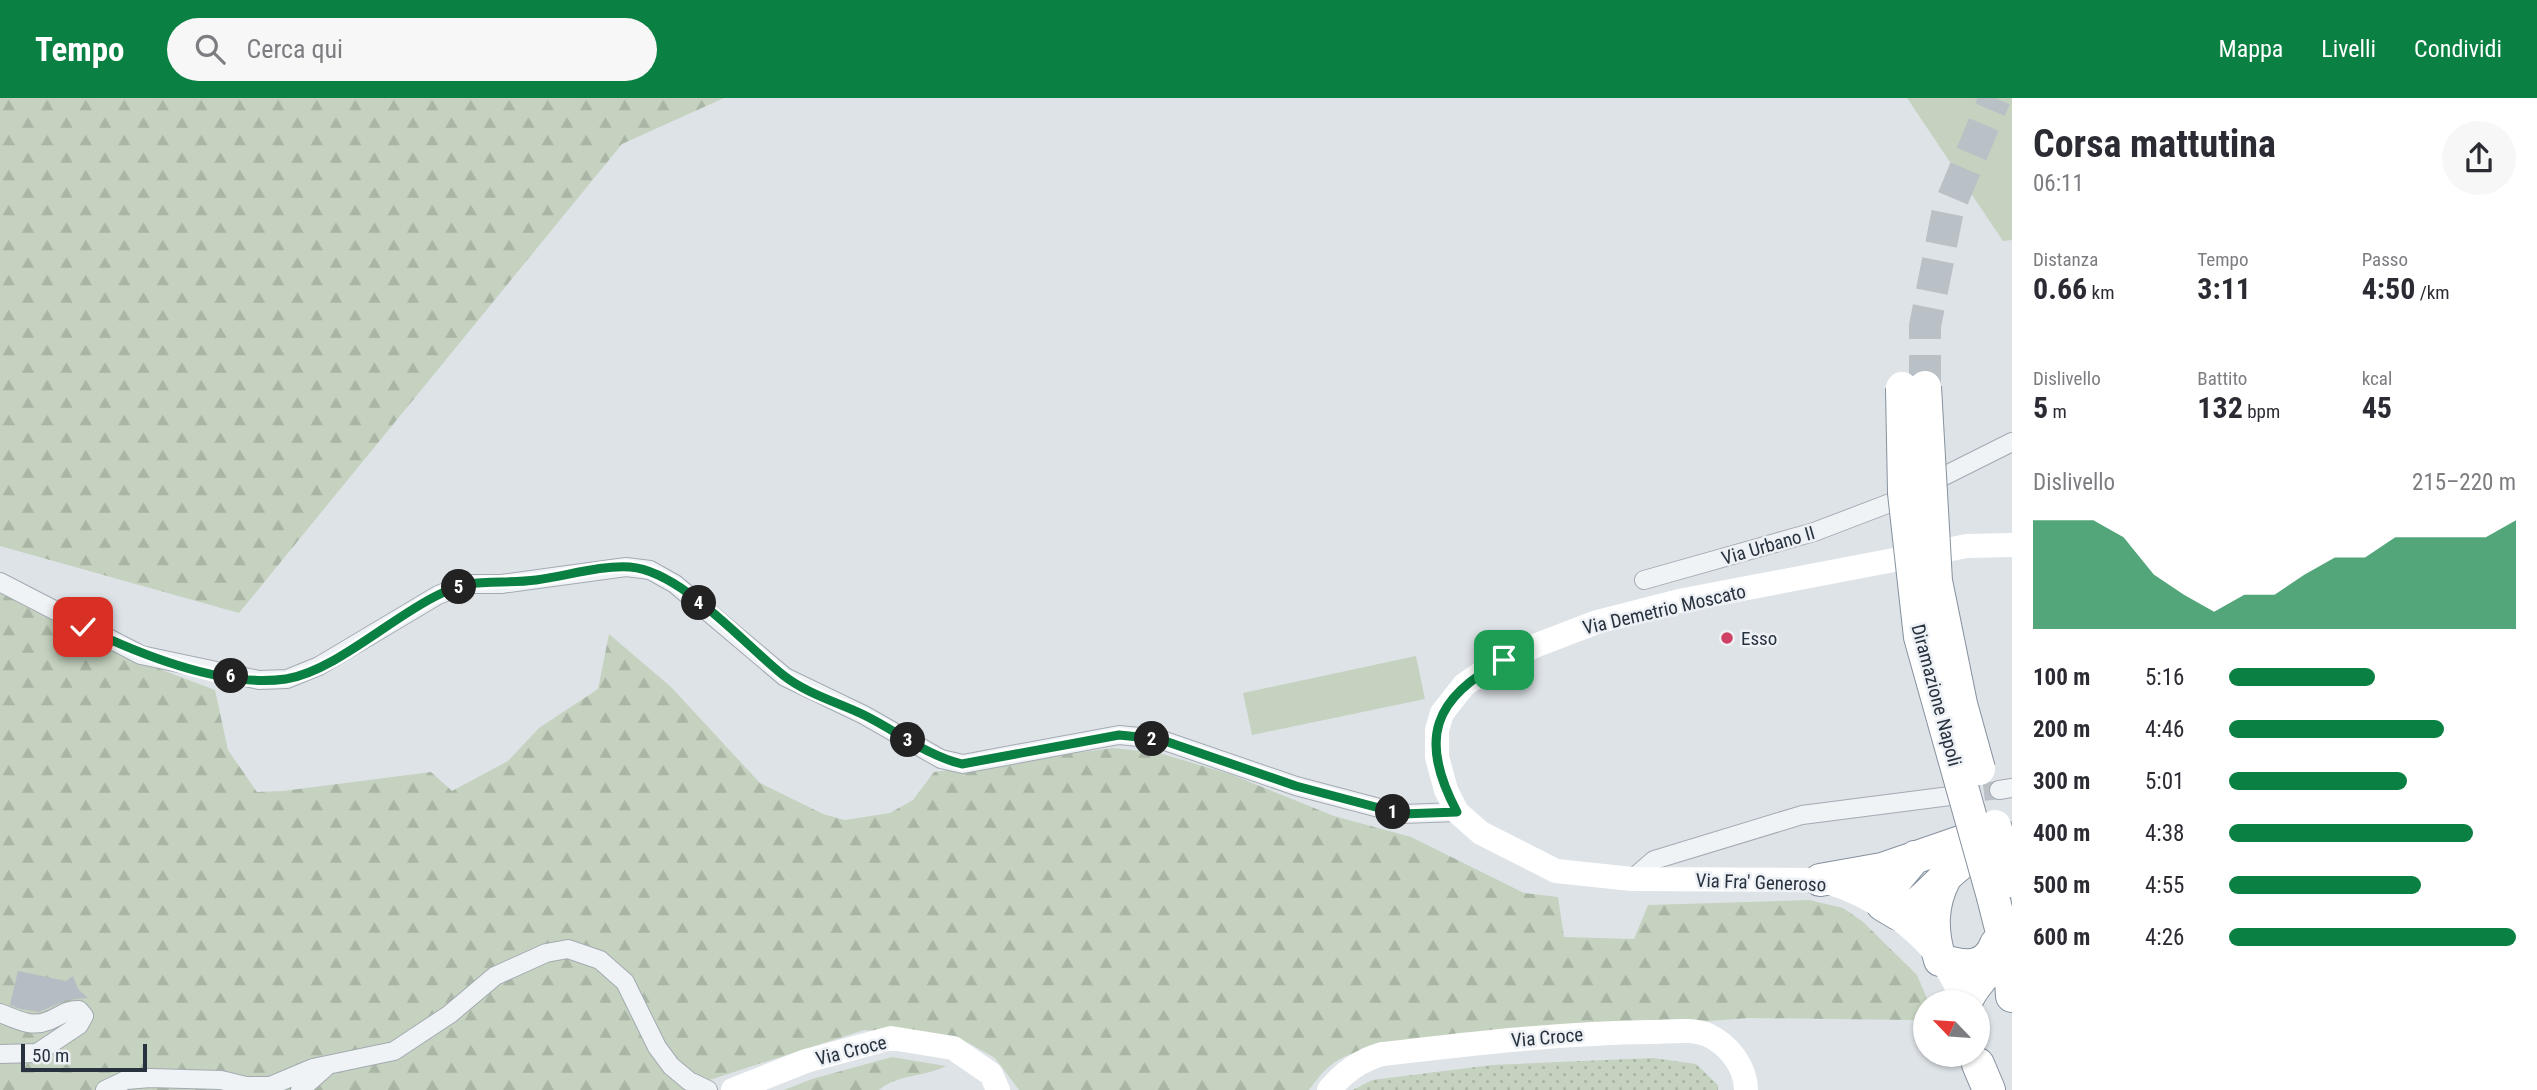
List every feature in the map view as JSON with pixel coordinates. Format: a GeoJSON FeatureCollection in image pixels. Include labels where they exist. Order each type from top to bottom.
{"type":"FeatureCollection","features":[{"type":"Feature","properties":{"kind":"highway","name":"Diramazione Napoli"},"geometry":{"type":"LineString","coordinates":[[1914,387],[1904,493],[1920,637],[2000,910],[2010,964],[2012,996]]}},
{"type":"Feature","properties":{"kind":"highway"},"geometry":{"type":"LineString","coordinates":[[1820,880],[1869,873],[1915,857],[1960,857]]}},
{"type":"Feature","properties":{"kind":"highway"},"geometry":{"type":"LineString","coordinates":[[1915,857],[1884,894],[1885,909],[1902,913],[1960,857]]}},
{"type":"Feature","properties":{"kind":"highway"},"geometry":{"type":"LineString","coordinates":[[1960,857],[1936,899],[1933,921],[1940,960],[1961,966],[1978,965],[1989,958],[2000,910]]}},
{"type":"Feature","properties":{"kind":"highway"},"geometry":{"type":"LineString","coordinates":[[1971,990],[1989,970],[2000,910]]}},
{"type":"Feature","properties":{"kind":"street"},"geometry":{"type":"LineString","coordinates":[[1940,478],[2012,442]]}},
{"type":"Feature","properties":{"kind":"street","name":"Via Urbano II"},"geometry":{"type":"LineString","coordinates":[[1644,580],[1814,532],[1890,503]]}},
{"type":"Feature","properties":{"kind":"street","name":"Via Demetrio Moscato"},"geometry":{"type":"LineString","coordinates":[[1457,812],[1446,790],[1437,757],[1437,730],[1443,713],[1464,685],[1504,660],[1597,622],[1679,601],[1966,546],[2012,545]]}},
{"type":"Feature","properties":{"kind":"street"},"geometry":{"type":"LineString","coordinates":[[0,582],[141,655],[259,680],[288,678],[319,666],[438,595],[466,584],[501,584],[626,567],[650,569],[675,584],[785,677],[826,700],[864,715],[941,759],[962,764],[1119,735],[1159,739],[1296,786],[1402,814],[1457,812]]}},
{"type":"Feature","properties":{"kind":"street"},"geometry":{"type":"LineString","coordinates":[[1632,879],[1654,860],[1794,817],[1824,810],[1950,796]]}},
{"type":"Feature","properties":{"kind":"street","name":"Via Fra' Generoso"},"geometry":{"type":"LineString","coordinates":[[1457,812],[1481,834],[1556,871],[1632,879],[1820,880],[1852,891],[1885,909],[1940,960],[1957,990]]}},
{"type":"Feature","properties":{"kind":"street"},"geometry":{"type":"LineString","coordinates":[[105,1090],[126,1080],[150,1078],[221,1080],[246,1086],[270,1087],[329,1063],[394,1051],[450,1014],[495,976],[546,953],[568,949],[600,960],[625,982],[657,1047],[671,1066],[689,1081],[708,1090]]}},
{"type":"Feature","properties":{"kind":"street"},"geometry":{"type":"LineString","coordinates":[[0,1013],[33,1024],[74,1009],[84,1016],[79,1025],[37,1053],[0,1054]]}},
{"type":"Feature","properties":{"kind":"street","name":"Via Croce"},"geometry":{"type":"LineString","coordinates":[[1329,1090],[1342,1074],[1366,1059],[1382,1054],[1570,1033],[1686,1031],[1707,1035],[1726,1048],[1739,1062],[1746,1090]]}},
{"type":"Feature","properties":{"kind":"street","name":"Via Croce"},"geometry":{"type":"LineString","coordinates":[[733,1090],[806,1061],[891,1038],[953,1048],[991,1074],[998,1090]]}},
{"type":"Feature","properties":{"kind":"street"},"geometry":{"type":"LineString","coordinates":[[300,1090],[329,1063]]}},
{"type":"Feature","properties":{"kind":"green space"},"geometry":{"type":"Polygon","coordinates":[[[0,98],[724,98],[622,144],[239,613],[0,546],[0,98]]]}},
{"type":"Feature","properties":{"kind":"green space"},"geometry":{"type":"Polygon","coordinates":[[[1907,98],[2012,98],[2012,240],[2003,241],[1907,98]]]}},
{"type":"Feature","properties":{"kind":"green space"},"geometry":{"type":"Polygon","coordinates":[[[0,589],[58,618],[94,644],[215,690],[228,750],[257,792],[431,772],[452,791],[508,761],[539,728],[598,689],[609,634],[671,687],[760,783],[823,814],[845,820],[890,813],[913,800],[934,772],[1113,748],[1159,753],[1230,774],[1334,816],[1411,837],[1524,893],[1558,897],[1564,937],[1634,939],[1648,905],[1809,900],[1843,908],[1862,921],[1917,975],[1923,990],[1913,990],[1912,1020],[1748,1018],[1374,1047],[1337,1061],[1309,1090],[1019,1090],[995,1058],[956,1036],[864,1030],[691,1086],[688,1090],[0,1090],[0,589]]]}},
{"type":"Feature","properties":{"kind":"green space"},"geometry":{"type":"Polygon","coordinates":[[[1416,656],[1425,699],[1252,735],[1243,693],[1416,656]]]}},
{"type":"Feature","properties":{"kind":"green space"},"geometry":{"type":"Polygon","coordinates":[[[892,1057],[946,1066],[894,1081],[879,1090],[784,1090],[812,1079],[892,1057]]]}},
{"type":"Feature","properties":{"kind":"green space"},"geometry":{"type":"Polygon","coordinates":[[[1653,1058],[1696,1064],[1718,1085],[1718,1090],[1353,1090],[1372,1080],[1492,1065],[1653,1058]]]}},
{"type":"Feature","properties":{"kind":"building"},"geometry":{"type":"Polygon","coordinates":[[[18,971],[66,981],[73,976],[78,989],[88,998],[67,1000],[39,1012],[10,1005],[18,971]]]}},
{"type":"Feature","properties":{"kind":"tunnel"},"geometry":{"type":"LineString","coordinates":[[1925,387],[1925,326],[1948,210],[1995,98]]}},
{"type":"Feature","properties":{"kind":"tunnel"},"geometry":{"type":"LineString","coordinates":[[1957,795],[1999,790]]}},
{"type":"Feature","properties":{"kind":"place","name":"Esso"},"geometry":{"type":"Point","coordinates":[1727,638]}},
{"type":"Feature","properties":{"kind":"route"},"geometry":{"type":"LineString","coordinates":[[83,627],[141,655],[181,666],[259,680],[288,678],[319,666],[438,595],[466,584],[501,584],[626,567],[650,569],[675,584],[785,677],[826,700],[864,715],[941,759],[962,764],[1119,735],[1159,739],[1296,786],[1414,815],[1457,812],[1439,769],[1437,730],[1452,697],[1482,672],[1504,660]]}}]}
